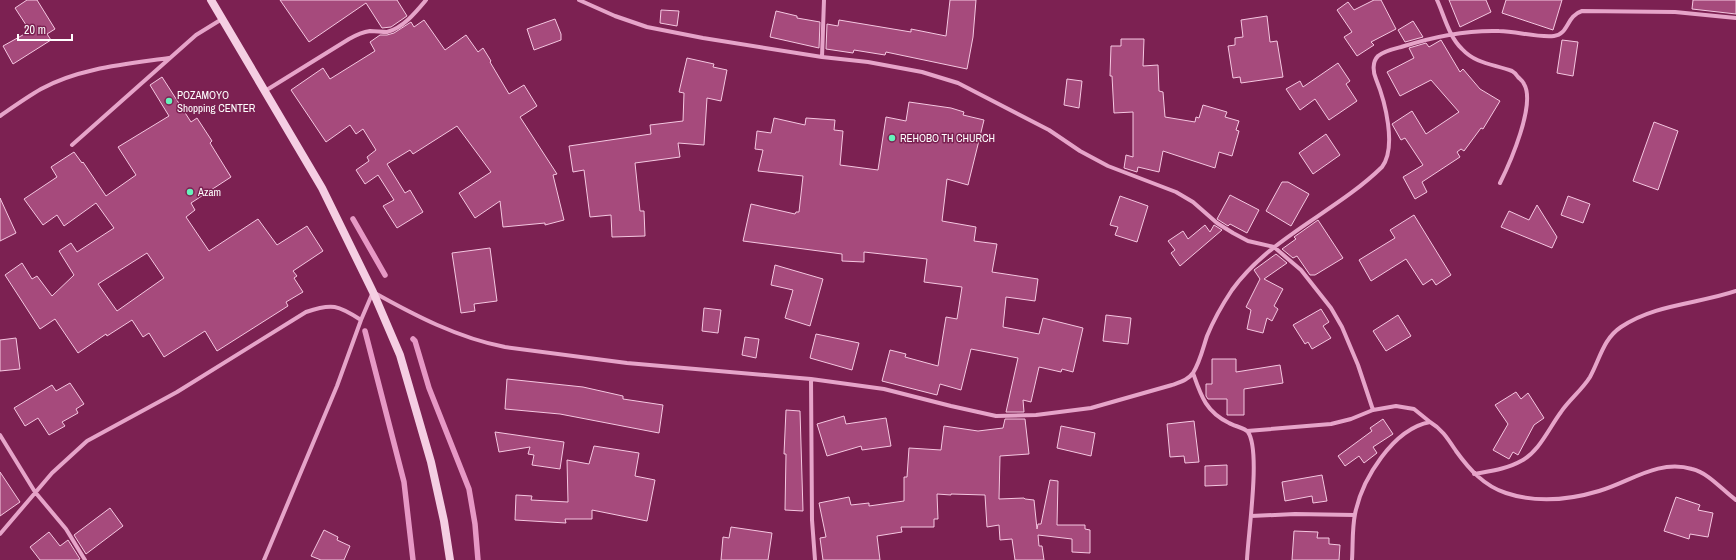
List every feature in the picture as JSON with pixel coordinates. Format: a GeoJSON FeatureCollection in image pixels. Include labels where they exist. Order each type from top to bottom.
{"type":"FeatureCollection","features":[{"type":"Feature","properties":{"kind":"main road"},"geometry":{"type":"LineString","coordinates":[[212,0],[322,188],[373,292],[400,355],[418,413],[444,521],[450,560]]}},
{"type":"Feature","properties":{"kind":"street"},"geometry":{"type":"LineString","coordinates":[[266,91],[321,55],[355,36],[370,31],[387,32],[400,26],[417,11],[426,0]]}},
{"type":"Feature","properties":{"kind":"street"},"geometry":{"type":"LineString","coordinates":[[579,0],[615,16],[647,27],[678,34],[822,57],[868,62],[922,72],[958,83],[1049,130],[1080,151],[1108,166],[1176,192],[1193,202],[1217,222],[1248,241],[1274,247],[1301,270],[1332,308],[1342,327],[1358,365],[1373,410]]}},
{"type":"Feature","properties":{"kind":"street"},"geometry":{"type":"LineString","coordinates":[[822,57],[824,0]]}},
{"type":"Feature","properties":{"kind":"street"},"geometry":{"type":"LineString","coordinates":[[1437,0],[1452,35],[1460,48],[1471,58],[1485,64],[1513,71],[1525,84],[1528,99],[1519,140],[1500,183]]}},
{"type":"Feature","properties":{"kind":"street"},"geometry":{"type":"LineString","coordinates":[[264,560],[334,394],[360,320],[373,292],[403,309],[446,329],[486,344],[498,346],[627,363],[811,379],[884,389],[996,416],[1036,415],[1091,408],[1184,381],[1193,373],[1217,313],[1238,283],[1274,247],[1364,184],[1382,167],[1387,160],[1387,114],[1384,99],[1374,75],[1377,58],[1389,51],[1423,40],[1484,31],[1554,36],[1560,34],[1565,29],[1573,15],[1582,11],[1675,12],[1736,18]]}},
{"type":"Feature","properties":{"kind":"street"},"geometry":{"type":"LineString","coordinates":[[72,146],[169,58],[196,35],[222,18]]}},
{"type":"Feature","properties":{"kind":"street"},"geometry":{"type":"LineString","coordinates":[[0,116],[42,89],[70,77],[99,70],[169,58]]}},
{"type":"Feature","properties":{"kind":"street"},"geometry":{"type":"LineString","coordinates":[[1474,474],[1506,467],[1522,461],[1530,454],[1540,443],[1561,411],[1589,378],[1605,343],[1620,327],[1641,316],[1736,291]]}},
{"type":"Feature","properties":{"kind":"street"},"geometry":{"type":"LineString","coordinates":[[0,534],[35,492],[63,462],[87,441],[177,392],[306,312],[320,307],[331,306],[344,309],[360,320]]}},
{"type":"Feature","properties":{"kind":"street"},"geometry":{"type":"LineString","coordinates":[[1193,373],[1207,406],[1216,417],[1247,431],[1331,424],[1351,419],[1373,410],[1396,406],[1405,406],[1414,409],[1443,432],[1474,474],[1487,485],[1504,493],[1522,498],[1552,499],[1576,497],[1600,491],[1649,471],[1671,466],[1692,469],[1709,478],[1736,500]]}},
{"type":"Feature","properties":{"kind":"street"},"geometry":{"type":"LineString","coordinates":[[811,379],[812,520],[815,560]]}},
{"type":"Feature","properties":{"kind":"street"},"geometry":{"type":"LineString","coordinates":[[1352,560],[1354,515],[1359,495],[1369,474],[1384,454],[1400,438],[1414,427],[1430,422]]}},
{"type":"Feature","properties":{"kind":"street"},"geometry":{"type":"LineString","coordinates":[[1247,431],[1252,440],[1253,451],[1251,516],[1247,560]]}},
{"type":"Feature","properties":{"kind":"street"},"geometry":{"type":"LineString","coordinates":[[0,435],[35,492],[66,529],[85,560]]}},
{"type":"Feature","properties":{"kind":"street"},"geometry":{"type":"LineString","coordinates":[[1251,516],[1295,514],[1354,515]]}},
{"type":"Feature","properties":{"kind":"building"},"geometry":{"type":"Polygon","coordinates":[[[27,0],[37,0],[55,29],[47,34],[51,40],[13,64],[3,46],[30,31],[15,8],[27,0]]]}},
{"type":"Feature","properties":{"kind":"building"},"geometry":{"type":"Polygon","coordinates":[[[280,0],[397,0],[407,16],[391,27],[382,28],[366,3],[309,42],[280,0]]]}},
{"type":"Feature","properties":{"kind":"building"},"geometry":{"type":"Polygon","coordinates":[[[950,0],[976,0],[973,37],[967,69],[886,52],[885,55],[854,50],[853,53],[826,49],[827,24],[838,26],[839,20],[911,32],[911,29],[946,36],[950,0]]]}},
{"type":"Feature","properties":{"kind":"building"},"geometry":{"type":"Polygon","coordinates":[[[1374,0],[1381,0],[1396,29],[1371,42],[1374,45],[1357,56],[1344,37],[1352,32],[1337,10],[1348,2],[1354,10],[1374,0]]]}},
{"type":"Feature","properties":{"kind":"building"},"geometry":{"type":"Polygon","coordinates":[[[1449,0],[1486,0],[1491,12],[1460,27],[1449,0]]]}},
{"type":"Feature","properties":{"kind":"building"},"geometry":{"type":"Polygon","coordinates":[[[1506,0],[1562,0],[1553,30],[1502,13],[1506,0]]]}},
{"type":"Feature","properties":{"kind":"building"},"geometry":{"type":"Polygon","coordinates":[[[1693,0],[1736,0],[1736,14],[1692,9],[1693,0]]]}},
{"type":"Feature","properties":{"kind":"building"},"geometry":{"type":"Polygon","coordinates":[[[661,10],[679,11],[677,26],[660,23],[661,10]]]}},
{"type":"Feature","properties":{"kind":"building"},"geometry":{"type":"Polygon","coordinates":[[[776,11],[797,16],[797,18],[820,22],[819,48],[770,37],[776,11]]]}},
{"type":"Feature","properties":{"kind":"building"},"geometry":{"type":"Polygon","coordinates":[[[1267,16],[1270,42],[1277,41],[1283,77],[1241,83],[1240,77],[1233,78],[1228,46],[1235,45],[1235,38],[1243,37],[1241,20],[1267,16]]]}},
{"type":"Feature","properties":{"kind":"building"},"geometry":{"type":"Polygon","coordinates":[[[555,19],[561,34],[561,40],[534,50],[527,29],[555,19]]]}},
{"type":"Feature","properties":{"kind":"building"},"geometry":{"type":"Polygon","coordinates":[[[424,20],[445,50],[466,35],[478,52],[483,48],[509,94],[524,85],[537,106],[520,117],[557,174],[553,175],[564,220],[545,225],[545,223],[503,227],[500,201],[475,218],[459,193],[491,172],[457,126],[413,154],[410,150],[387,164],[405,193],[410,190],[423,212],[397,228],[383,206],[394,200],[378,175],[365,184],[356,170],[369,161],[367,157],[376,150],[363,129],[356,134],[350,125],[326,142],[291,90],[323,68],[330,79],[375,51],[370,42],[380,35],[394,33],[411,22],[414,27],[424,20]]]}},
{"type":"Feature","properties":{"kind":"building"},"geometry":{"type":"Polygon","coordinates":[[[1413,21],[1423,37],[1405,42],[1398,30],[1413,21]]]}},
{"type":"Feature","properties":{"kind":"building"},"geometry":{"type":"Polygon","coordinates":[[[1121,39],[1144,39],[1143,66],[1158,65],[1159,91],[1163,92],[1165,117],[1195,122],[1196,117],[1199,118],[1203,105],[1227,112],[1225,117],[1239,121],[1236,130],[1239,131],[1232,156],[1219,152],[1215,168],[1163,151],[1159,172],[1138,167],[1137,172],[1124,168],[1126,155],[1133,157],[1133,112],[1114,113],[1112,76],[1110,76],[1111,46],[1121,46],[1121,39]]]}},
{"type":"Feature","properties":{"kind":"building"},"geometry":{"type":"Polygon","coordinates":[[[1441,40],[1460,72],[1463,69],[1480,89],[1500,101],[1483,129],[1481,128],[1464,151],[1461,149],[1457,152],[1460,157],[1422,182],[1427,192],[1415,199],[1403,177],[1423,165],[1405,138],[1401,140],[1392,124],[1412,111],[1426,134],[1459,112],[1431,80],[1400,96],[1387,72],[1414,58],[1409,48],[1426,43],[1429,47],[1441,40]]]}},
{"type":"Feature","properties":{"kind":"building"},"geometry":{"type":"Polygon","coordinates":[[[1562,40],[1578,42],[1573,76],[1557,73],[1562,40]]]}},
{"type":"Feature","properties":{"kind":"building"},"geometry":{"type":"Polygon","coordinates":[[[687,58],[714,64],[713,67],[727,70],[721,101],[707,98],[704,145],[678,143],[680,157],[635,163],[640,211],[644,211],[645,236],[612,237],[611,215],[590,217],[584,170],[573,172],[569,146],[651,134],[650,125],[683,121],[684,93],[679,92],[687,58]]]}},
{"type":"Feature","properties":{"kind":"building"},"geometry":{"type":"Polygon","coordinates":[[[1338,63],[1350,81],[1346,84],[1357,101],[1329,120],[1315,99],[1300,110],[1286,89],[1300,81],[1303,87],[1338,63]]]}},
{"type":"Feature","properties":{"kind":"building"},"geometry":{"type":"Polygon","coordinates":[[[162,77],[191,122],[197,118],[212,141],[210,143],[231,177],[191,203],[195,210],[186,217],[209,251],[258,219],[277,245],[307,226],[323,251],[293,271],[297,276],[294,278],[303,292],[286,302],[288,306],[217,351],[205,331],[164,357],[149,333],[143,337],[132,320],[107,336],[106,334],[78,353],[55,319],[40,329],[5,275],[22,263],[32,279],[37,276],[52,296],[74,275],[59,251],[71,243],[77,252],[114,228],[96,203],[64,226],[57,215],[43,225],[24,199],[57,177],[51,167],[74,152],[82,163],[83,162],[106,196],[136,175],[118,147],[169,116],[150,85],[162,77]],[[147,253],[98,284],[117,311],[164,278],[147,253]]]}},
{"type":"Feature","properties":{"kind":"building"},"geometry":{"type":"Polygon","coordinates":[[[1067,79],[1082,81],[1079,108],[1064,105],[1067,79]]]}},
{"type":"Feature","properties":{"kind":"building"},"geometry":{"type":"Polygon","coordinates":[[[909,102],[951,108],[964,112],[963,115],[984,120],[968,185],[947,179],[942,221],[976,227],[974,241],[997,244],[992,272],[1038,279],[1035,301],[1006,297],[1003,327],[1039,334],[1043,318],[1083,328],[1073,372],[1062,369],[1061,372],[1039,367],[1031,402],[1023,400],[1024,412],[1006,412],[1018,358],[971,349],[961,390],[940,384],[937,395],[882,381],[890,350],[906,354],[905,357],[938,366],[946,317],[957,319],[962,287],[924,282],[927,259],[864,252],[864,262],[842,261],[842,254],[743,241],[751,204],[795,214],[796,212],[799,212],[803,176],[758,171],[763,150],[755,149],[757,131],[771,133],[774,118],[805,125],[806,118],[835,120],[834,130],[843,131],[840,165],[878,170],[886,117],[906,121],[909,102]]]}},
{"type":"Feature","properties":{"kind":"building"},"geometry":{"type":"Polygon","coordinates":[[[1654,122],[1678,131],[1658,190],[1633,181],[1654,122]]]}},
{"type":"Feature","properties":{"kind":"building"},"geometry":{"type":"Polygon","coordinates":[[[1326,134],[1340,155],[1313,174],[1299,153],[1326,134]]]}},
{"type":"Feature","properties":{"kind":"building"},"geometry":{"type":"Polygon","coordinates":[[[1282,182],[1288,182],[1309,194],[1291,226],[1266,211],[1282,182]]]}},
{"type":"Feature","properties":{"kind":"building"},"geometry":{"type":"Polygon","coordinates":[[[1230,195],[1259,210],[1247,233],[1230,224],[1228,226],[1217,219],[1230,195]]]}},
{"type":"Feature","properties":{"kind":"building"},"geometry":{"type":"Polygon","coordinates":[[[1120,196],[1148,206],[1137,242],[1115,235],[1118,227],[1110,225],[1120,196]]]}},
{"type":"Feature","properties":{"kind":"building"},"geometry":{"type":"Polygon","coordinates":[[[1568,196],[1590,204],[1583,223],[1561,215],[1568,196]]]}},
{"type":"Feature","properties":{"kind":"building"},"geometry":{"type":"Polygon","coordinates":[[[0,198],[16,233],[0,241],[0,198]]]}},
{"type":"Feature","properties":{"kind":"building"},"geometry":{"type":"Polygon","coordinates":[[[1537,205],[1557,237],[1552,248],[1501,227],[1509,211],[1529,220],[1537,205]]]}},
{"type":"Feature","properties":{"kind":"building"},"geometry":{"type":"Polygon","coordinates":[[[1414,215],[1451,275],[1436,285],[1432,279],[1423,285],[1406,259],[1371,281],[1359,260],[1395,238],[1390,230],[1414,215]]]}},
{"type":"Feature","properties":{"kind":"building"},"geometry":{"type":"Polygon","coordinates":[[[1318,220],[1343,258],[1315,275],[1310,275],[1297,256],[1293,258],[1282,249],[1296,239],[1294,237],[1318,220]]]}},
{"type":"Feature","properties":{"kind":"building"},"geometry":{"type":"Polygon","coordinates":[[[1205,225],[1210,232],[1214,225],[1222,230],[1180,266],[1171,253],[1175,250],[1168,241],[1183,231],[1188,239],[1205,225]]]}},
{"type":"Feature","properties":{"kind":"building"},"geometry":{"type":"Polygon","coordinates":[[[490,248],[497,301],[474,304],[475,311],[461,313],[452,253],[490,248]]]}},
{"type":"Feature","properties":{"kind":"building"},"geometry":{"type":"Polygon","coordinates":[[[1276,254],[1287,263],[1264,279],[1283,289],[1274,306],[1278,309],[1272,321],[1267,318],[1263,333],[1247,329],[1251,310],[1246,307],[1260,279],[1254,270],[1276,254]]]}},
{"type":"Feature","properties":{"kind":"building"},"geometry":{"type":"Polygon","coordinates":[[[775,265],[823,279],[810,326],[785,318],[793,290],[771,285],[775,265]]]}},
{"type":"Feature","properties":{"kind":"building"},"geometry":{"type":"Polygon","coordinates":[[[704,308],[721,310],[718,333],[702,331],[704,308]]]}},
{"type":"Feature","properties":{"kind":"building"},"geometry":{"type":"Polygon","coordinates":[[[1321,309],[1329,322],[1323,326],[1331,338],[1312,349],[1308,342],[1305,344],[1293,325],[1321,309]]]}},
{"type":"Feature","properties":{"kind":"building"},"geometry":{"type":"Polygon","coordinates":[[[1106,315],[1131,318],[1128,344],[1103,341],[1106,315]]]}},
{"type":"Feature","properties":{"kind":"building"},"geometry":{"type":"Polygon","coordinates":[[[1398,315],[1411,336],[1386,351],[1373,331],[1398,315]]]}},
{"type":"Feature","properties":{"kind":"building"},"geometry":{"type":"Polygon","coordinates":[[[816,334],[859,343],[852,370],[810,358],[816,334]]]}},
{"type":"Feature","properties":{"kind":"building"},"geometry":{"type":"Polygon","coordinates":[[[745,337],[759,339],[756,358],[742,355],[745,337]]]}},
{"type":"Feature","properties":{"kind":"building"},"geometry":{"type":"Polygon","coordinates":[[[16,338],[20,369],[0,371],[0,340],[16,338]]]}},
{"type":"Feature","properties":{"kind":"building"},"geometry":{"type":"Polygon","coordinates":[[[1212,359],[1236,359],[1236,372],[1280,365],[1283,383],[1244,389],[1244,415],[1227,415],[1227,399],[1208,399],[1206,396],[1206,384],[1212,384],[1212,359]]]}},
{"type":"Feature","properties":{"kind":"building"},"geometry":{"type":"Polygon","coordinates":[[[507,379],[583,387],[623,396],[623,399],[663,405],[659,433],[560,414],[505,409],[507,379]]]}},
{"type":"Feature","properties":{"kind":"building"},"geometry":{"type":"Polygon","coordinates":[[[70,383],[84,404],[76,409],[78,413],[62,422],[65,426],[49,435],[38,418],[25,426],[14,408],[52,385],[56,391],[70,383]]]}},
{"type":"Feature","properties":{"kind":"building"},"geometry":{"type":"Polygon","coordinates":[[[1516,392],[1521,399],[1528,393],[1544,418],[1534,425],[1518,455],[1513,452],[1509,459],[1493,450],[1508,424],[1495,405],[1516,392]]]}},
{"type":"Feature","properties":{"kind":"building"},"geometry":{"type":"Polygon","coordinates":[[[786,410],[800,411],[803,511],[785,510],[786,454],[784,454],[786,410]]]}},
{"type":"Feature","properties":{"kind":"building"},"geometry":{"type":"Polygon","coordinates":[[[844,416],[846,424],[886,418],[891,446],[862,450],[861,446],[827,456],[817,424],[844,416]]]}},
{"type":"Feature","properties":{"kind":"building"},"geometry":{"type":"Polygon","coordinates":[[[1005,419],[1025,419],[1029,454],[1000,456],[999,499],[1024,498],[1034,500],[1037,529],[1038,524],[1041,524],[1050,480],[1058,481],[1057,525],[1085,525],[1085,529],[1090,530],[1090,553],[1072,552],[1072,539],[1038,535],[1039,546],[1042,546],[1044,560],[1015,560],[1012,539],[1000,540],[999,525],[987,527],[985,495],[937,494],[938,519],[934,519],[934,527],[901,527],[902,532],[877,536],[880,560],[823,560],[820,538],[826,537],[819,503],[849,497],[851,505],[869,503],[869,506],[904,501],[904,477],[907,477],[909,448],[941,450],[944,426],[978,431],[1003,428],[1005,419]]]}},
{"type":"Feature","properties":{"kind":"building"},"geometry":{"type":"Polygon","coordinates":[[[1383,419],[1393,434],[1373,447],[1377,453],[1364,463],[1359,456],[1345,466],[1338,456],[1372,431],[1370,428],[1383,419]]]}},
{"type":"Feature","properties":{"kind":"building"},"geometry":{"type":"Polygon","coordinates":[[[1194,421],[1199,462],[1185,463],[1184,456],[1170,457],[1167,424],[1194,421]]]}},
{"type":"Feature","properties":{"kind":"building"},"geometry":{"type":"Polygon","coordinates":[[[1061,426],[1095,433],[1091,456],[1057,448],[1061,426]]]}},
{"type":"Feature","properties":{"kind":"building"},"geometry":{"type":"Polygon","coordinates":[[[495,432],[564,442],[560,469],[532,465],[534,455],[528,454],[530,447],[499,452],[495,432]]]}},
{"type":"Feature","properties":{"kind":"building"},"geometry":{"type":"Polygon","coordinates":[[[594,446],[639,453],[635,476],[655,480],[647,521],[592,510],[592,519],[565,519],[566,523],[515,520],[516,495],[532,496],[531,500],[568,502],[567,460],[589,464],[594,446]]]}},
{"type":"Feature","properties":{"kind":"building"},"geometry":{"type":"Polygon","coordinates":[[[1227,465],[1227,485],[1205,486],[1205,466],[1227,465]]]}},
{"type":"Feature","properties":{"kind":"building"},"geometry":{"type":"Polygon","coordinates":[[[0,472],[20,502],[0,516],[0,472]]]}},
{"type":"Feature","properties":{"kind":"building"},"geometry":{"type":"Polygon","coordinates":[[[1322,475],[1327,501],[1313,503],[1312,496],[1285,501],[1282,482],[1322,475]]]}},
{"type":"Feature","properties":{"kind":"building"},"geometry":{"type":"Polygon","coordinates":[[[1676,497],[1700,505],[1698,510],[1713,513],[1708,537],[1690,534],[1689,539],[1664,531],[1676,497]]]}},
{"type":"Feature","properties":{"kind":"building"},"geometry":{"type":"Polygon","coordinates":[[[110,508],[123,526],[86,554],[74,535],[110,508]]]}},
{"type":"Feature","properties":{"kind":"building"},"geometry":{"type":"Polygon","coordinates":[[[731,527],[772,533],[768,560],[721,560],[723,537],[729,538],[731,527]]]}},
{"type":"Feature","properties":{"kind":"building"},"geometry":{"type":"Polygon","coordinates":[[[324,530],[338,537],[337,540],[350,546],[344,560],[321,560],[311,556],[324,530]]]}},
{"type":"Feature","properties":{"kind":"building"},"geometry":{"type":"Polygon","coordinates":[[[1294,531],[1318,532],[1317,538],[1329,538],[1329,544],[1340,545],[1339,560],[1292,560],[1294,531]]]}},
{"type":"Feature","properties":{"kind":"building"},"geometry":{"type":"Polygon","coordinates":[[[49,532],[60,546],[68,540],[80,559],[40,560],[30,547],[49,532]]]}},
{"type":"Feature","properties":{"kind":"waterway"},"geometry":{"type":"LineString","coordinates":[[353,219],[385,275]]}},
{"type":"Feature","properties":{"kind":"waterway"},"geometry":{"type":"LineString","coordinates":[[365,331],[404,482],[413,560]]}},
{"type":"Feature","properties":{"kind":"waterway"},"geometry":{"type":"LineString","coordinates":[[413,339],[415,341],[429,388],[469,489],[475,524],[478,560]]}},
{"type":"Feature","properties":{"kind":"place","name":"POZAMOYO Shopping CENTER"},"geometry":{"type":"Point","coordinates":[169,101]}},
{"type":"Feature","properties":{"kind":"place","name":"REHOBO TH CHURCH"},"geometry":{"type":"Point","coordinates":[892,138]}},
{"type":"Feature","properties":{"kind":"place","name":"Azam"},"geometry":{"type":"Point","coordinates":[190,192]}}]}
